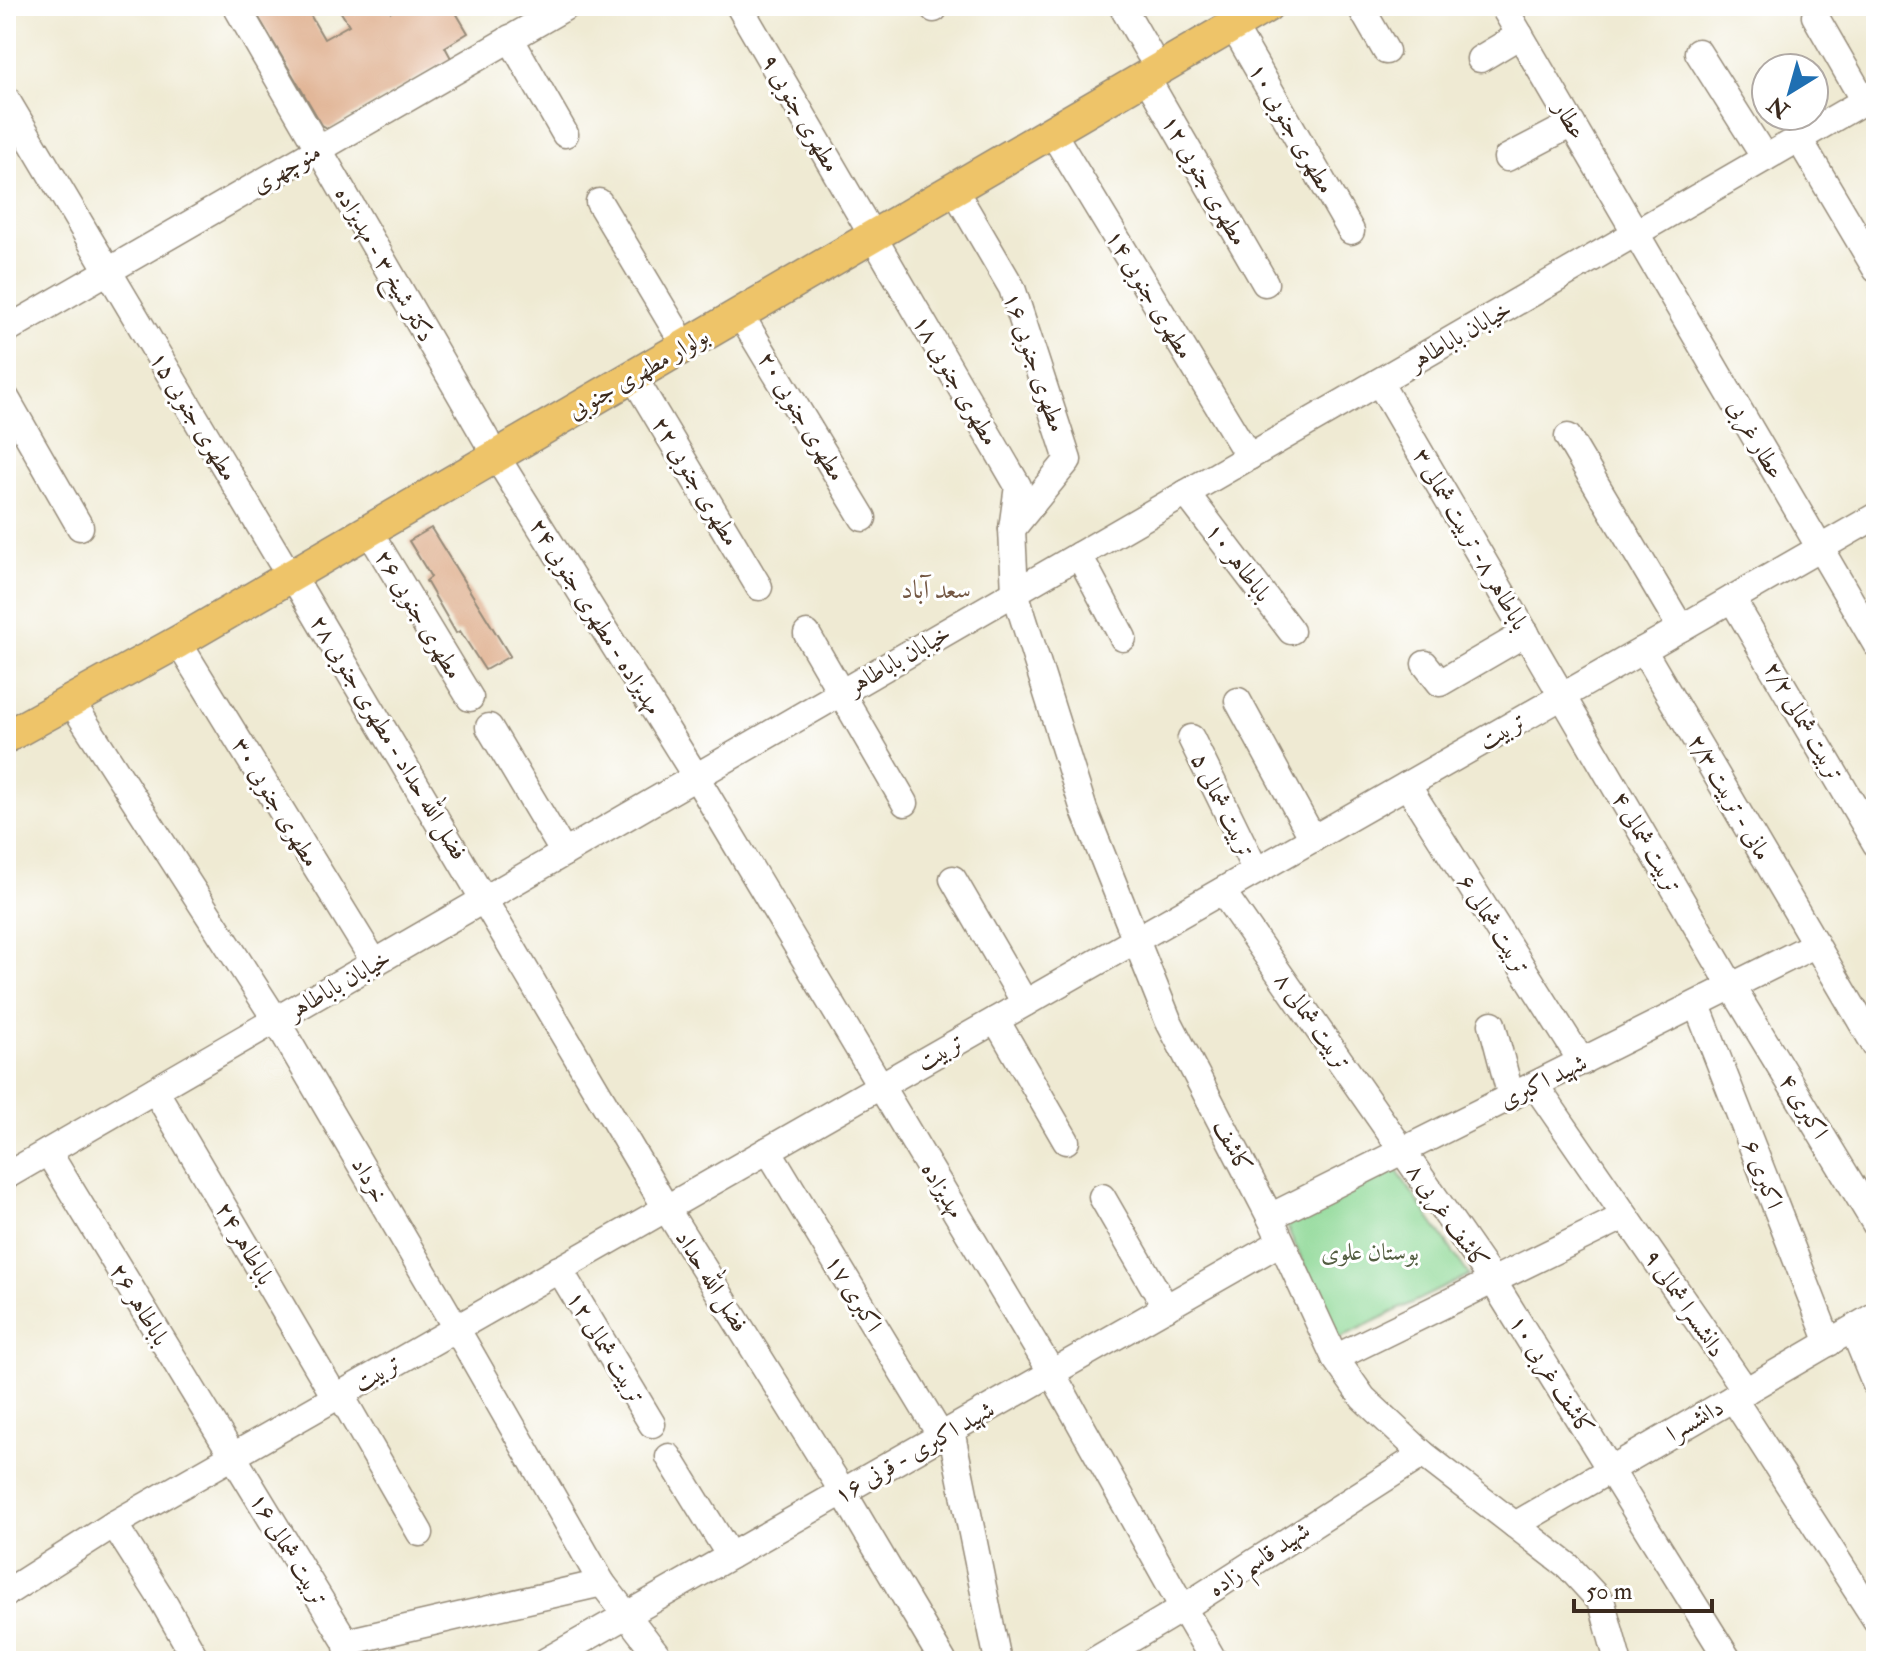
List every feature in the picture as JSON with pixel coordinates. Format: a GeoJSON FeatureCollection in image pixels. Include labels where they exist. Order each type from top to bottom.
{"type":"FeatureCollection","features":[{"type":"Feature","properties":{"kind":"main road","name":"بولوار مطهری جنوبی"},"geometry":{"type":"LineString","coordinates":[[6,737],[178,642],[286,568],[369,531],[675,329],[868,228],[1231,16],[1267,6]]}},
{"type":"Feature","properties":{"kind":"main road","name":"بولوار مطهری جنوبی"},"geometry":{"type":"LineString","coordinates":[[6,714],[286,568],[491,448],[633,376],[740,314],[868,228],[954,189],[1052,132],[1147,65]]}},
{"type":"Feature","properties":{"kind":"street","name":"دکتر شیخ ۳ - مهدیزاده"},"geometry":{"type":"LineString","coordinates":[[236,6],[491,448]]}},
{"type":"Feature","properties":{"kind":"street","name":"منوچهری"},"geometry":{"type":"LineString","coordinates":[[6,330],[567,6]]}},
{"type":"Feature","properties":{"kind":"street","name":"مطهری جنوبی ۹"},"geometry":{"type":"LineString","coordinates":[[739,6],[868,228]]}},
{"type":"Feature","properties":{"kind":"street","name":"مطهری جنوبی ۱۲"},"geometry":{"type":"LineString","coordinates":[[1122,6],[1147,65],[1265,283]]}},
{"type":"Feature","properties":{"kind":"street"},"geometry":{"type":"LineString","coordinates":[[1360,6],[1386,51]]}},
{"type":"Feature","properties":{"kind":"street","name":"عطار"},"geometry":{"type":"LineString","coordinates":[[1503,6],[1636,233]]}},
{"type":"Feature","properties":{"kind":"street","name":"مطهری جنوبی ۱۰"},"geometry":{"type":"LineString","coordinates":[[1231,16],[1351,231]]}},
{"type":"Feature","properties":{"kind":"street"},"geometry":{"type":"LineString","coordinates":[[1815,16],[1870,98]]}},
{"type":"Feature","properties":{"kind":"street"},"geometry":{"type":"LineString","coordinates":[[1480,59],[1520,35]]}},
{"type":"Feature","properties":{"kind":"street"},"geometry":{"type":"LineString","coordinates":[[510,38],[565,134]]}},
{"type":"Feature","properties":{"kind":"street"},"geometry":{"type":"LineString","coordinates":[[1698,52],[1765,158]]}},
{"type":"Feature","properties":{"kind":"street","name":"خیابان باباطاهر"},"geometry":{"type":"LineString","coordinates":[[6,1176],[1870,98]]}},
{"type":"Feature","properties":{"kind":"street","name":"مطهری جنوبی ۱۵"},"geometry":{"type":"LineString","coordinates":[[6,99],[286,568]]}},
{"type":"Feature","properties":{"kind":"street"},"geometry":{"type":"LineString","coordinates":[[1507,158],[1572,124]]}},
{"type":"Feature","properties":{"kind":"street","name":"مطهری جنوبی ۱۴"},"geometry":{"type":"LineString","coordinates":[[1052,132],[1249,457]]}},
{"type":"Feature","properties":{"kind":"street"},"geometry":{"type":"LineString","coordinates":[[1799,139],[1876,269]]}},
{"type":"Feature","properties":{"kind":"street","name":"مطهری جنوبی ۱۶"},"geometry":{"type":"LineString","coordinates":[[954,189],[1012,288],[1068,460],[1012,529]]}},
{"type":"Feature","properties":{"kind":"street"},"geometry":{"type":"LineString","coordinates":[[599,202],[675,329]]}},
{"type":"Feature","properties":{"kind":"street","name":"مطهری جنوبی ۱۸"},"geometry":{"type":"LineString","coordinates":[[868,228],[1018,486],[1012,529]]}},
{"type":"Feature","properties":{"kind":"street","name":"عطار غربی"},"geometry":{"type":"LineString","coordinates":[[1636,233],[1876,644]]}},
{"type":"Feature","properties":{"kind":"street","name":"مطهری جنوبی ۲۰"},"geometry":{"type":"LineString","coordinates":[[740,314],[863,518]]}},
{"type":"Feature","properties":{"kind":"street","name":"مطهری جنوبی ۲۲"},"geometry":{"type":"LineString","coordinates":[[633,376],[759,587]]}},
{"type":"Feature","properties":{"kind":"street","name":"باباطاهر ۸- تربیت شمالی ۳"},"geometry":{"type":"LineString","coordinates":[[1379,382],[1563,696]]}},
{"type":"Feature","properties":{"kind":"street"},"geometry":{"type":"LineString","coordinates":[[6,398],[80,527]]}},
{"type":"Feature","properties":{"kind":"street"},"geometry":{"type":"LineString","coordinates":[[1568,437],[1681,628]]}},
{"type":"Feature","properties":{"kind":"street","name":"مهدیزاده - مطهری جنوبی ۲۴"},"geometry":{"type":"LineString","coordinates":[[491,448],[696,777]]}},
{"type":"Feature","properties":{"kind":"street","name":"باباطاهر ۱۰"},"geometry":{"type":"LineString","coordinates":[[1186,493],[1291,631]]}},
{"type":"Feature","properties":{"kind":"street","name":"تربیت"},"geometry":{"type":"LineString","coordinates":[[6,1593],[114,1524],[1876,516]]}},
{"type":"Feature","properties":{"kind":"street","name":"کاشف"},"geometry":{"type":"LineString","coordinates":[[1012,529],[1015,592],[1084,810],[1168,1020],[1270,1217],[1335,1358],[1363,1398],[1423,1454],[1568,1566],[1602,1603],[1618,1661]]}},
{"type":"Feature","properties":{"kind":"street","name":"مطهری جنوبی ۲۶"},"geometry":{"type":"LineString","coordinates":[[369,531],[470,698]]}},
{"type":"Feature","properties":{"kind":"street"},"geometry":{"type":"LineString","coordinates":[[1079,555],[1123,638]]}},
{"type":"Feature","properties":{"kind":"street","name":"فضل الله حداد - مطهری جنوبی ۲۸"},"geometry":{"type":"LineString","coordinates":[[286,568],[485,899]]}},
{"type":"Feature","properties":{"kind":"street","name":"تربیت شمالی ۲/۲"},"geometry":{"type":"LineString","coordinates":[[1732,599],[1876,844]]}},
{"type":"Feature","properties":{"kind":"street"},"geometry":{"type":"LineString","coordinates":[[1425,664],[1440,683],[1526,633]]}},
{"type":"Feature","properties":{"kind":"street"},"geometry":{"type":"LineString","coordinates":[[807,634],[905,803]]}},
{"type":"Feature","properties":{"kind":"street","name":"مطهری جنوبی ۳۰"},"geometry":{"type":"LineString","coordinates":[[178,642],[375,963]]}},
{"type":"Feature","properties":{"kind":"street","name":"مانی - تربیت ۲/۳"},"geometry":{"type":"LineString","coordinates":[[1643,650],[1876,1047]]}},
{"type":"Feature","properties":{"kind":"street","name":"تربیت شمالی ۴"},"geometry":{"type":"LineString","coordinates":[[1563,696],[1732,987]]}},
{"type":"Feature","properties":{"kind":"street","name":"خرداد"},"geometry":{"type":"LineString","coordinates":[[71,701],[276,1020],[602,1583],[662,1661]]}},
{"type":"Feature","properties":{"kind":"street"},"geometry":{"type":"LineString","coordinates":[[1238,701],[1313,839]]}},
{"type":"Feature","properties":{"kind":"street"},"geometry":{"type":"LineString","coordinates":[[489,727],[564,853]]}},
{"type":"Feature","properties":{"kind":"street","name":"تربیت شمالی ۵"},"geometry":{"type":"LineString","coordinates":[[1191,738],[1256,871]]}},
{"type":"Feature","properties":{"kind":"street","name":"مهدیزاده"},"geometry":{"type":"LineString","coordinates":[[696,777],[1052,1373],[1214,1661]]}},
{"type":"Feature","properties":{"kind":"street","name":"تربیت شمالی ۶"},"geometry":{"type":"LineString","coordinates":[[1407,785],[1582,1062]]}},
{"type":"Feature","properties":{"kind":"street"},"geometry":{"type":"LineString","coordinates":[[953,879],[1025,1003]]}},
{"type":"Feature","properties":{"kind":"street","name":"تربیت شمالی ۸"},"geometry":{"type":"LineString","coordinates":[[1222,891],[1403,1151]]}},
{"type":"Feature","properties":{"kind":"street","name":"فضل الله حداد"},"geometry":{"type":"LineString","coordinates":[[485,899],[666,1208],[843,1492],[943,1661]]}},
{"type":"Feature","properties":{"kind":"street","name":"شهید اکبری"},"geometry":{"type":"LineString","coordinates":[[1270,1217],[1816,944]]}},
{"type":"Feature","properties":{"kind":"street","name":"اکبری ۴"},"geometry":{"type":"LineString","coordinates":[[1732,987],[1876,1225]]}},
{"type":"Feature","properties":{"kind":"street","name":"اکبری ۶"},"geometry":{"type":"LineString","coordinates":[[1697,1005],[1829,1343]]}},
{"type":"Feature","properties":{"kind":"street"},"geometry":{"type":"LineString","coordinates":[[996,1020],[1066,1141]]}},
{"type":"Feature","properties":{"kind":"street"},"geometry":{"type":"LineString","coordinates":[[1492,1024],[1511,1097]]}},
{"type":"Feature","properties":{"kind":"street"},"geometry":{"type":"LineString","coordinates":[[1335,1358],[1625,1216],[1535,1085]]}},
{"type":"Feature","properties":{"kind":"street","name":"باباطاهر ۲۴"},"geometry":{"type":"LineString","coordinates":[[155,1090],[420,1533]]}},
{"type":"Feature","properties":{"kind":"street","name":"اکبری ۱۷"},"geometry":{"type":"LineString","coordinates":[[768,1150],[946,1433],[998,1661]]}},
{"type":"Feature","properties":{"kind":"street","name":"کاشف غربی ۸"},"geometry":{"type":"LineString","coordinates":[[1403,1151],[1493,1281]]}},
{"type":"Feature","properties":{"kind":"street","name":"باباطاهر ۲۶"},"geometry":{"type":"LineString","coordinates":[[48,1152],[233,1456]]}},
{"type":"Feature","properties":{"kind":"street"},"geometry":{"type":"LineString","coordinates":[[1102,1197],[1166,1308]]}},
{"type":"Feature","properties":{"kind":"street","name":"دانشسرا شمالی ۹"},"geometry":{"type":"LineString","coordinates":[[1625,1216],[1876,1620]]}},
{"type":"Feature","properties":{"kind":"street","name":"شهید اکبری - قرنی ۱۶"},"geometry":{"type":"LineString","coordinates":[[546,1661],[1281,1242]]}},
{"type":"Feature","properties":{"kind":"street","name":"تربیت شمالی ۱۲"},"geometry":{"type":"LineString","coordinates":[[559,1269],[652,1424]]}},
{"type":"Feature","properties":{"kind":"street","name":"کاشف غربی ۱۰"},"geometry":{"type":"LineString","coordinates":[[1493,1281],[1729,1661]]}},
{"type":"Feature","properties":{"kind":"street","name":"دانشسرا"},"geometry":{"type":"LineString","coordinates":[[1515,1525],[1876,1315]]}},
{"type":"Feature","properties":{"kind":"street"},"geometry":{"type":"LineString","coordinates":[[1853,1329],[1876,1385]]}},
{"type":"Feature","properties":{"kind":"street","name":"شهید قاسم زاده"},"geometry":{"type":"LineString","coordinates":[[1094,1661],[1183,1608],[1423,1454]]}},
{"type":"Feature","properties":{"kind":"street","name":"تربیت شمالی ۱۶"},"geometry":{"type":"LineString","coordinates":[[233,1456],[348,1652]]}},
{"type":"Feature","properties":{"kind":"street"},"geometry":{"type":"LineString","coordinates":[[669,1457],[730,1556]]}},
{"type":"Feature","properties":{"kind":"street"},"geometry":{"type":"LineString","coordinates":[[114,1524],[197,1661]]}},
{"type":"Feature","properties":{"kind":"street"},"geometry":{"type":"LineString","coordinates":[[348,1652],[602,1583]]}},
{"type":"Feature","properties":{"kind":"green space","name":"بوستان علوی"},"geometry":{"type":"Polygon","coordinates":[[[1395,1168],[1469,1275],[1338,1339],[1285,1223],[1395,1168]]]}},
{"type":"Feature","properties":{"kind":"building"},"geometry":{"type":"Polygon","coordinates":[[[252,6],[305,6],[324,39],[349,25],[337,6],[387,6],[391,12],[401,6],[452,6],[468,33],[445,47],[451,58],[329,129],[322,125],[252,6]]]}},
{"type":"Feature","properties":{"kind":"building"},"geometry":{"type":"Polygon","coordinates":[[[431,528],[510,656],[485,670],[460,631],[456,633],[426,581],[431,577],[409,541],[431,528]]]}},
{"type":"Feature","properties":{"kind":"district","name":"سعد آباد"},"geometry":{"type":"Point","coordinates":[936,589]}}]}
